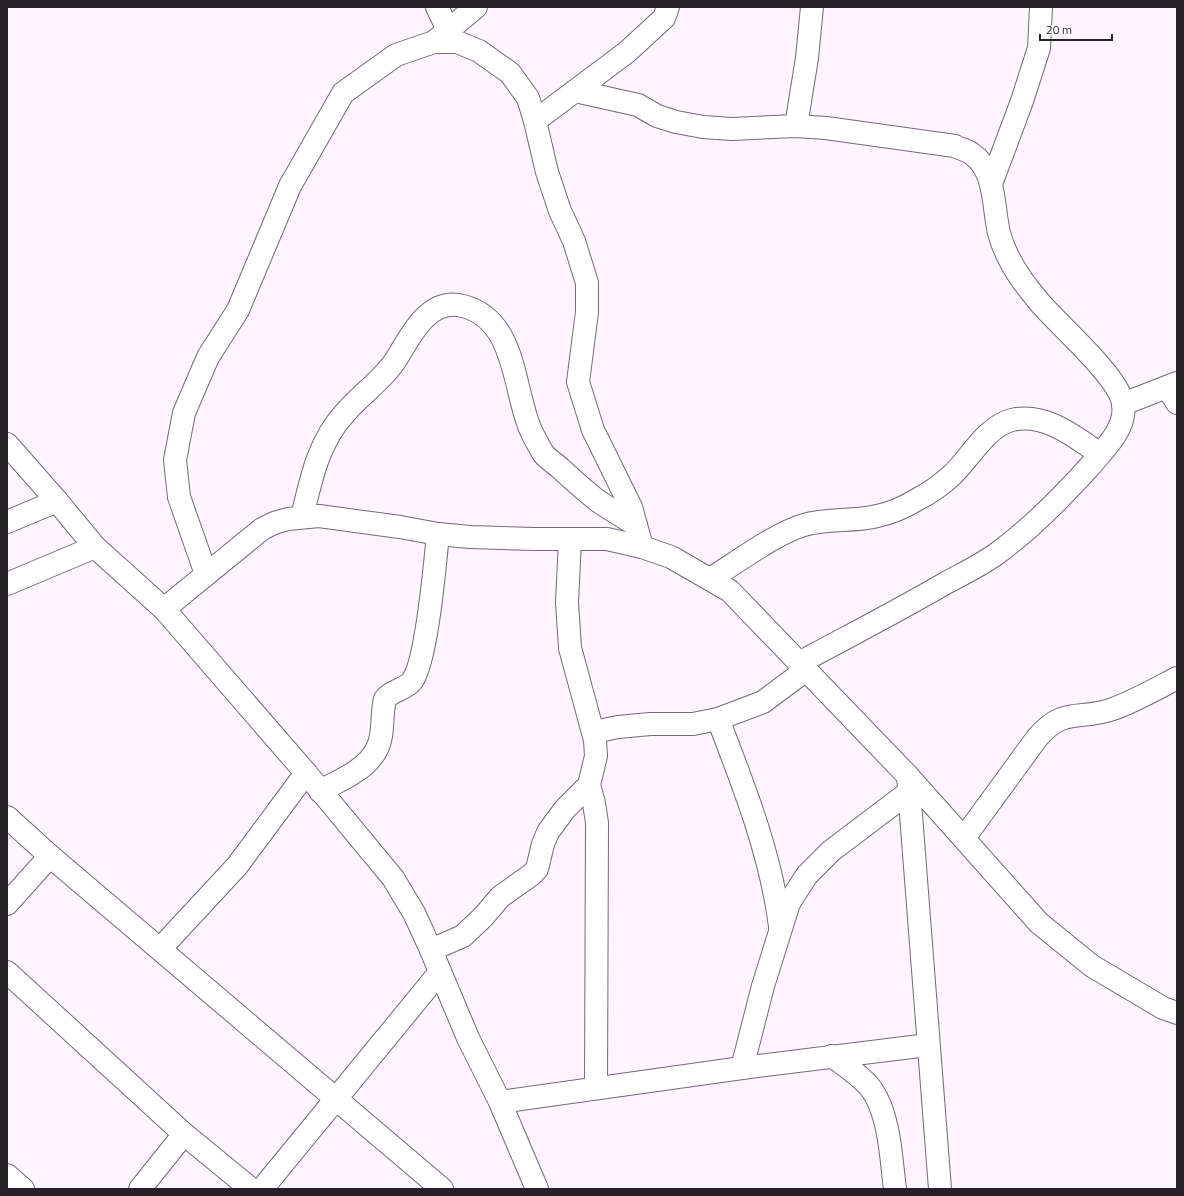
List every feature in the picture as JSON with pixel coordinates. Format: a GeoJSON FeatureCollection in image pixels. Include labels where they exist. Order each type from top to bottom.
{"type":"FeatureCollection","features":[{"type":"Feature","properties":{"kind":"street"},"geometry":{"type":"LineString","coordinates":[[437,7],[441,36]]}},
{"type":"Feature","properties":{"kind":"street"},"geometry":{"type":"LineString","coordinates":[[206,574],[179,497],[175,460],[184,413],[208,357],[238,310],[290,186],[343,93],[396,55],[441,36],[476,7]]}},
{"type":"Feature","properties":{"kind":"street"},"geometry":{"type":"LineString","coordinates":[[535,121],[627,52],[664,18],[668,7]]}},
{"type":"Feature","properties":{"kind":"street"},"geometry":{"type":"LineString","coordinates":[[796,126],[807,58],[812,7]]}},
{"type":"Feature","properties":{"kind":"street"},"geometry":{"type":"LineString","coordinates":[[991,184],[1022,101],[1039,48],[1041,7]]}},
{"type":"Feature","properties":{"kind":"street"},"geometry":{"type":"LineString","coordinates":[[441,36],[479,51],[510,73],[528,98],[547,172],[560,211],[574,241],[588,283],[587,312],[578,382],[594,430],[631,507],[642,547]]}},
{"type":"Feature","properties":{"kind":"street"},"geometry":{"type":"LineString","coordinates":[[575,91],[638,105],[657,116],[676,122],[703,127],[732,129],[796,126],[826,128],[955,146],[971,153],[979,159],[991,184],[1000,235],[1019,275],[1040,303],[1077,340],[1116,386],[1124,404],[1120,426],[1100,454],[1073,485],[1031,526],[997,553],[802,667],[763,702],[718,719],[693,724],[650,724],[618,727],[594,732]]}},
{"type":"Feature","properties":{"kind":"street"},"geometry":{"type":"LineString","coordinates":[[302,518],[314,471],[326,438],[345,412],[364,395],[396,359],[410,333],[419,323],[436,310],[448,305],[472,308],[493,323],[510,353],[528,425],[544,454],[598,501],[636,525]]}},
{"type":"Feature","properties":{"kind":"street"},"geometry":{"type":"LineString","coordinates":[[1124,404],[1174,391]]}},
{"type":"Feature","properties":{"kind":"street"},"geometry":{"type":"LineString","coordinates":[[710,579],[775,539],[804,525],[875,517],[898,510],[931,492],[951,476],[975,448],[995,429],[1012,420],[1031,419],[1066,430],[1100,454]]}},
{"type":"Feature","properties":{"kind":"street"},"geometry":{"type":"LineString","coordinates":[[7,444],[95,547],[164,609],[306,773],[393,878],[414,913],[468,1038],[500,1102],[537,1189]]}},
{"type":"Feature","properties":{"kind":"street"},"geometry":{"type":"LineString","coordinates":[[7,522],[57,501]]}},
{"type":"Feature","properties":{"kind":"street"},"geometry":{"type":"LineString","coordinates":[[164,609],[262,530],[274,523],[319,516],[400,527],[438,534],[477,537],[607,539],[642,547],[671,557],[730,591],[909,784],[964,838],[1039,923],[1092,966],[1163,1008],[1177,1013]]}},
{"type":"Feature","properties":{"kind":"street"},"geometry":{"type":"LineString","coordinates":[[320,791],[368,763],[376,751],[381,737],[385,699],[388,694],[404,688],[412,680],[420,661],[425,635],[438,534]]}},
{"type":"Feature","properties":{"kind":"street"},"geometry":{"type":"LineString","coordinates":[[570,539],[568,603],[570,648],[594,732],[596,756],[589,786],[594,803],[597,823],[596,1088]]}},
{"type":"Feature","properties":{"kind":"street"},"geometry":{"type":"LineString","coordinates":[[7,584],[95,547]]}},
{"type":"Feature","properties":{"kind":"street"},"geometry":{"type":"LineString","coordinates":[[964,838],[1037,738],[1051,724],[1066,716],[1112,710],[1177,678]]}},
{"type":"Feature","properties":{"kind":"street"},"geometry":{"type":"LineString","coordinates":[[718,719],[760,833],[778,907],[781,928]]}},
{"type":"Feature","properties":{"kind":"street"},"geometry":{"type":"LineString","coordinates":[[160,949],[237,866],[306,773]]}},
{"type":"Feature","properties":{"kind":"street"},"geometry":{"type":"LineString","coordinates":[[742,1068],[763,986],[789,903],[807,875],[832,851],[909,784]]}},
{"type":"Feature","properties":{"kind":"street"},"geometry":{"type":"LineString","coordinates":[[909,784],[940,1189]]}},
{"type":"Feature","properties":{"kind":"street"},"geometry":{"type":"LineString","coordinates":[[431,950],[463,936],[484,916],[500,897],[536,869],[548,832],[565,809],[589,786]]}},
{"type":"Feature","properties":{"kind":"street"},"geometry":{"type":"LineString","coordinates":[[7,817],[50,856],[335,1100],[442,1189]]}},
{"type":"Feature","properties":{"kind":"street"},"geometry":{"type":"LineString","coordinates":[[7,904],[50,856]]}},
{"type":"Feature","properties":{"kind":"street"},"geometry":{"type":"LineString","coordinates":[[7,972],[184,1134],[251,1189]]}},
{"type":"Feature","properties":{"kind":"street"},"geometry":{"type":"LineString","coordinates":[[262,1189],[440,972]]}},
{"type":"Feature","properties":{"kind":"street"},"geometry":{"type":"LineString","coordinates":[[500,1102],[832,1056],[928,1045]]}},
{"type":"Feature","properties":{"kind":"street"},"geometry":{"type":"LineString","coordinates":[[832,1056],[872,1090],[883,1114],[891,1146],[895,1189]]}},
{"type":"Feature","properties":{"kind":"street"},"geometry":{"type":"LineString","coordinates":[[140,1189],[184,1134]]}},
{"type":"Feature","properties":{"kind":"street"},"geometry":{"type":"LineString","coordinates":[[7,1174],[23,1189]]}}]}
